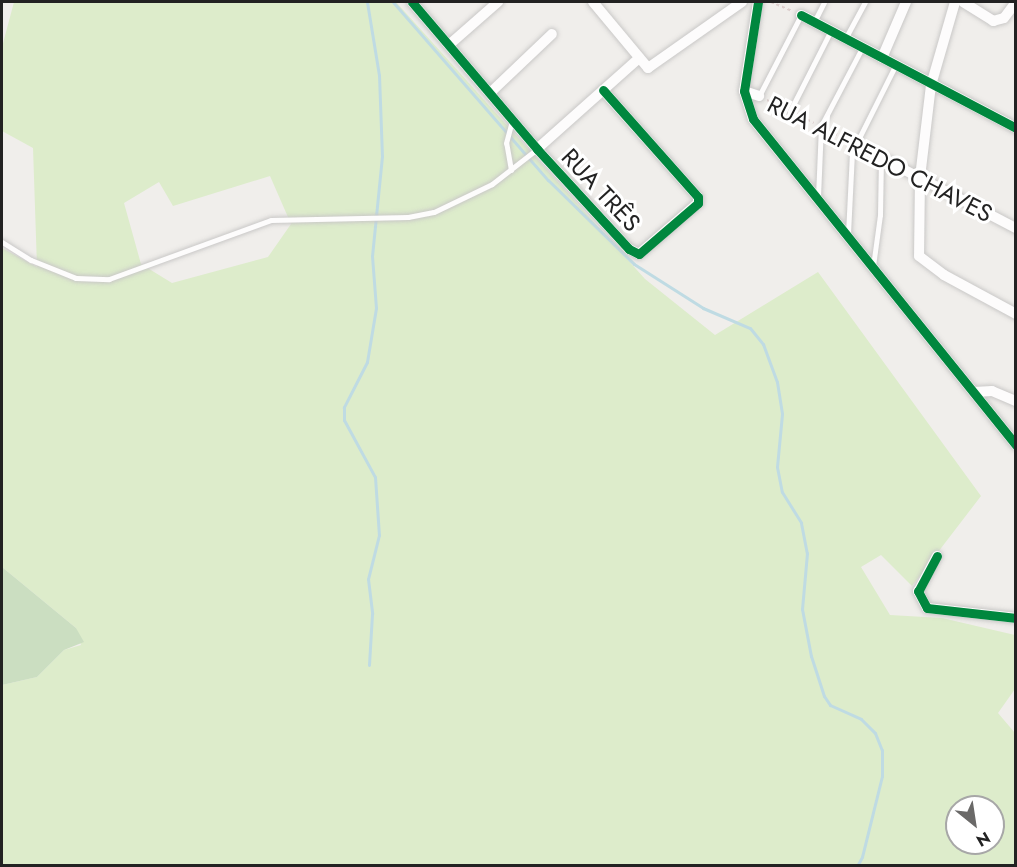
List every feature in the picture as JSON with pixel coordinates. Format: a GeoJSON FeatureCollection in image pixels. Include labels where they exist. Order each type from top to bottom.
{"type":"FeatureCollection","features":[{"type":"Feature","properties":{"kind":"street","name":"RUA TRÊS"},"geometry":{"type":"LineString","coordinates":[[412,2],[491,92],[537,149],[629,249],[639,254],[698,202],[698,197],[603,90]]}},
{"type":"Feature","properties":{"kind":"street"},"geometry":{"type":"LineString","coordinates":[[450,44],[498,2]]}},
{"type":"Feature","properties":{"kind":"street"},"geometry":{"type":"LineString","coordinates":[[593,2],[648,68],[742,2]]}},
{"type":"Feature","properties":{"kind":"street"},"geometry":{"type":"LineString","coordinates":[[758,2],[744,91],[760,130],[818,197],[1016,445]]}},
{"type":"Feature","properties":{"kind":"street"},"geometry":{"type":"LineString","coordinates":[[882,58],[906,2]]}},
{"type":"Feature","properties":{"kind":"street"},"geometry":{"type":"LineString","coordinates":[[954,2],[931,85],[920,177],[919,256],[930,267],[1016,314]]}},
{"type":"Feature","properties":{"kind":"street"},"geometry":{"type":"LineString","coordinates":[[963,2],[993,21],[1013,7]]}},
{"type":"Feature","properties":{"kind":"street"},"geometry":{"type":"LineString","coordinates":[[801,15],[1016,128]]}},
{"type":"Feature","properties":{"kind":"street"},"geometry":{"type":"LineString","coordinates":[[491,92],[552,34]]}},
{"type":"Feature","properties":{"kind":"street"},"geometry":{"type":"LineString","coordinates":[[537,149],[639,58]]}},
{"type":"Feature","properties":{"kind":"street","name":"RUA ALFREDO CHAVES"},"geometry":{"type":"LineString","coordinates":[[744,91],[759,96]]}},
{"type":"Feature","properties":{"kind":"street","name":"RUA ALFREDO CHAVES"},"geometry":{"type":"LineString","coordinates":[[855,144],[1016,228]]}},
{"type":"Feature","properties":{"kind":"street"},"geometry":{"type":"LineString","coordinates":[[974,393],[993,391],[1016,400]]}},
{"type":"Feature","properties":{"kind":"street"},"geometry":{"type":"LineString","coordinates":[[937,556],[918,591],[927,608],[1016,618]]}},
{"type":"Feature","properties":{"kind":"lane"},"geometry":{"type":"LineString","coordinates":[[813,23],[824,2]]}},
{"type":"Feature","properties":{"kind":"lane"},"geometry":{"type":"LineString","coordinates":[[845,39],[865,2]]}},
{"type":"Feature","properties":{"kind":"lane"},"geometry":{"type":"LineString","coordinates":[[759,96],[801,15]]}},
{"type":"Feature","properties":{"kind":"lane"},"geometry":{"type":"LineString","coordinates":[[790,111],[830,32]]}},
{"type":"Feature","properties":{"kind":"lane"},"geometry":{"type":"LineString","coordinates":[[818,197],[821,126],[862,48]]}},
{"type":"Feature","properties":{"kind":"lane"},"geometry":{"type":"LineString","coordinates":[[848,234],[851,157],[855,144],[896,66]]}},
{"type":"Feature","properties":{"kind":"lane"},"geometry":{"type":"LineString","coordinates":[[511,170],[506,143],[513,119]]}},
{"type":"Feature","properties":{"kind":"lane"},"geometry":{"type":"LineString","coordinates":[[2,242],[30,260],[76,278],[109,279],[271,220],[422,216],[475,193],[511,170],[537,149]]}},
{"type":"Feature","properties":{"kind":"lane"},"geometry":{"type":"LineString","coordinates":[[873,266],[880,215],[881,157]]}},
{"type":"Feature","properties":{"kind":"path"},"geometry":{"type":"LineString","coordinates":[[771,2],[801,15]]}},
{"type":"Feature","properties":{"kind":"green space"},"geometry":{"type":"Polygon","coordinates":[[[14,2],[396,2],[645,279],[715,335],[818,272],[981,496],[912,586],[881,555],[861,567],[890,615],[942,618],[1015,635],[1015,689],[998,713],[1015,733],[1015,865],[2,865],[2,685],[37,677],[64,650],[81,645],[76,628],[2,567],[2,248],[37,267],[33,148],[2,131],[2,47],[14,2]],[[270,176],[173,206],[159,182],[124,203],[141,264],[172,283],[268,257],[291,224],[270,176]]]}},
{"type":"Feature","properties":{"kind":"green space"},"geometry":{"type":"Polygon","coordinates":[[[2,567],[76,628],[84,642],[64,650],[37,677],[2,685],[2,567]]]}},
{"type":"Feature","properties":{"kind":"waterway"},"geometry":{"type":"LineString","coordinates":[[367,2],[379,75],[382,156],[372,256],[376,308],[367,362],[344,407],[344,420],[375,477],[379,535],[368,579],[372,614],[369,665]]}},
{"type":"Feature","properties":{"kind":"waterway"},"geometry":{"type":"LineString","coordinates":[[393,2],[548,180],[634,264],[703,308],[750,328],[763,344],[777,382],[782,414],[777,467],[782,492],[801,523],[807,553],[802,609],[811,656],[824,696],[830,705],[861,719],[875,733],[882,750],[882,776],[862,857],[857,866]]}},
{"type":"Feature","properties":{"kind":"cycle path"},"geometry":{"type":"LineString","coordinates":[[412,2],[537,149],[629,249],[639,254],[698,203],[698,197],[603,90]]}},
{"type":"Feature","properties":{"kind":"cycle path"},"geometry":{"type":"LineString","coordinates":[[758,2],[744,91],[753,119],[1016,445]]}},
{"type":"Feature","properties":{"kind":"cycle path"},"geometry":{"type":"LineString","coordinates":[[801,15],[1016,128]]}},
{"type":"Feature","properties":{"kind":"cycle path"},"geometry":{"type":"LineString","coordinates":[[937,556],[918,591],[927,608],[1016,618]]}}]}
